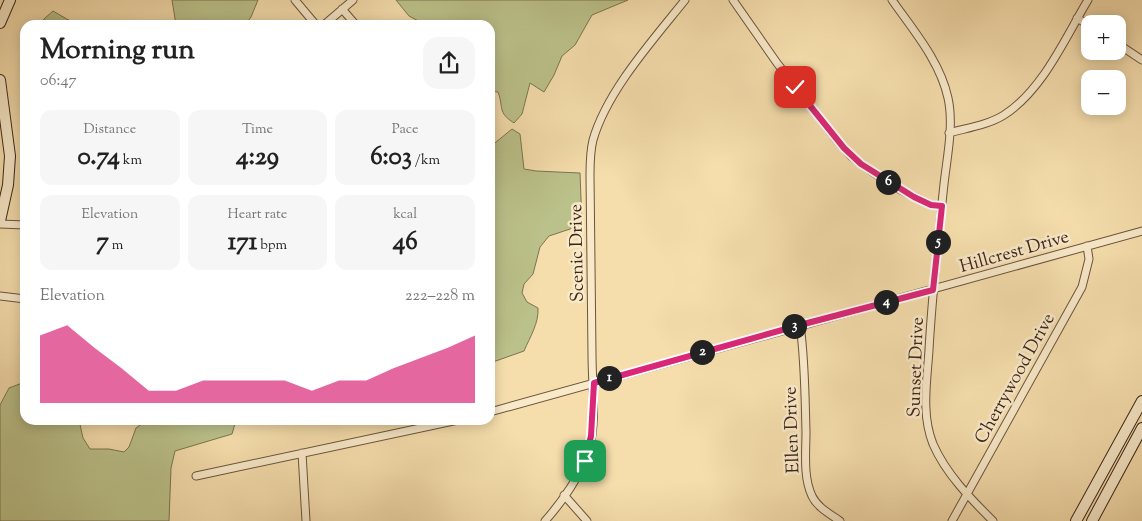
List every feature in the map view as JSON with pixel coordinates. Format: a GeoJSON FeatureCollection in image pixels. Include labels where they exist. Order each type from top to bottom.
{"type":"FeatureCollection","features":[{"type":"Feature","properties":{"kind":"main road"},"geometry":{"type":"LineString","coordinates":[[0,22],[10,0]]}},
{"type":"Feature","properties":{"kind":"main road"},"geometry":{"type":"LineString","coordinates":[[0,80],[10,156],[8,185],[0,222]]}},
{"type":"Feature","properties":{"kind":"main road"},"geometry":{"type":"LineString","coordinates":[[1076,521],[1142,401]]}},
{"type":"Feature","properties":{"kind":"main road"},"geometry":{"type":"LineString","coordinates":[[1093,520],[1142,427]]}},
{"type":"Feature","properties":{"kind":"street"},"geometry":{"type":"LineString","coordinates":[[295,0],[312,20]]}},
{"type":"Feature","properties":{"kind":"street"},"geometry":{"type":"LineString","coordinates":[[330,20],[353,0]]}},
{"type":"Feature","properties":{"kind":"street","name":"Scenic Drive"},"geometry":{"type":"LineString","coordinates":[[545,521],[585,461],[590,444],[594,383],[590,184],[592,142],[600,122],[625,78],[685,0]]}},
{"type":"Feature","properties":{"kind":"street"},"geometry":{"type":"LineString","coordinates":[[733,0],[781,69],[852,157],[899,189],[931,205],[942,206]]}},
{"type":"Feature","properties":{"kind":"street","name":"Sunset Drive"},"geometry":{"type":"LineString","coordinates":[[892,0],[926,48],[944,84],[949,101],[949,133],[933,290],[926,399],[927,424],[939,456],[967,494],[993,521]]}},
{"type":"Feature","properties":{"kind":"street"},"geometry":{"type":"LineString","coordinates":[[949,133],[993,121],[1005,115],[1017,105],[1056,58],[1088,0]]}},
{"type":"Feature","properties":{"kind":"street"},"geometry":{"type":"LineString","coordinates":[[342,9],[352,20]]}},
{"type":"Feature","properties":{"kind":"street"},"geometry":{"type":"LineString","coordinates":[[1077,18],[1081,20]]}},
{"type":"Feature","properties":{"kind":"street"},"geometry":{"type":"LineString","coordinates":[[1126,49],[1142,60]]}},
{"type":"Feature","properties":{"kind":"street"},"geometry":{"type":"LineString","coordinates":[[0,222],[20,224]]}},
{"type":"Feature","properties":{"kind":"street","name":"Hillcrest Drive"},"geometry":{"type":"LineString","coordinates":[[495,411],[1142,231]]}},
{"type":"Feature","properties":{"kind":"street","name":"Cherrywood Drive"},"geometry":{"type":"LineString","coordinates":[[952,521],[1082,287],[1090,259],[1087,246]]}},
{"type":"Feature","properties":{"kind":"street"},"geometry":{"type":"LineString","coordinates":[[0,296],[20,298]]}},
{"type":"Feature","properties":{"kind":"street","name":"Ellen Drive"},"geometry":{"type":"LineString","coordinates":[[800,325],[804,374],[806,463],[809,486],[812,498],[821,508],[840,521]]}},
{"type":"Feature","properties":{"kind":"street"},"geometry":{"type":"LineString","coordinates":[[1130,422],[1142,427]]}},
{"type":"Feature","properties":{"kind":"street"},"geometry":{"type":"LineString","coordinates":[[196,476],[435,425]]}},
{"type":"Feature","properties":{"kind":"street"},"geometry":{"type":"LineString","coordinates":[[302,454],[306,521]]}},
{"type":"Feature","properties":{"kind":"street"},"geometry":{"type":"LineString","coordinates":[[564,495],[588,521]]}},
{"type":"Feature","properties":{"kind":"green space"},"geometry":{"type":"Polygon","coordinates":[[[172,0],[258,0],[249,20],[175,20],[172,0]]]}},
{"type":"Feature","properties":{"kind":"green space"},"geometry":{"type":"Polygon","coordinates":[[[396,0],[628,0],[592,15],[575,45],[562,56],[544,92],[530,83],[522,114],[514,123],[503,113],[500,97],[498,92],[495,92],[495,20],[417,20],[409,16],[396,0]]]}},
{"type":"Feature","properties":{"kind":"green space"},"geometry":{"type":"Polygon","coordinates":[[[53,11],[68,20],[44,20],[53,11]]]}},
{"type":"Feature","properties":{"kind":"green space"},"geometry":{"type":"Polygon","coordinates":[[[512,129],[520,134],[524,169],[580,173],[582,225],[549,236],[540,247],[533,274],[524,284],[522,293],[527,302],[538,308],[534,330],[524,351],[495,361],[495,143],[512,129]]]}},
{"type":"Feature","properties":{"kind":"green space"},"geometry":{"type":"Polygon","coordinates":[[[20,384],[20,425],[80,425],[83,438],[90,449],[109,449],[124,452],[129,447],[136,428],[140,425],[235,425],[232,434],[175,451],[171,468],[169,521],[0,521],[0,405],[9,388],[20,384]]]}},
{"type":"Feature","properties":{"kind":"route"},"geometry":{"type":"LineString","coordinates":[[585,461],[591,436],[594,383],[694,354],[933,290],[942,206],[931,205],[899,189],[852,157],[795,87]]}}]}
